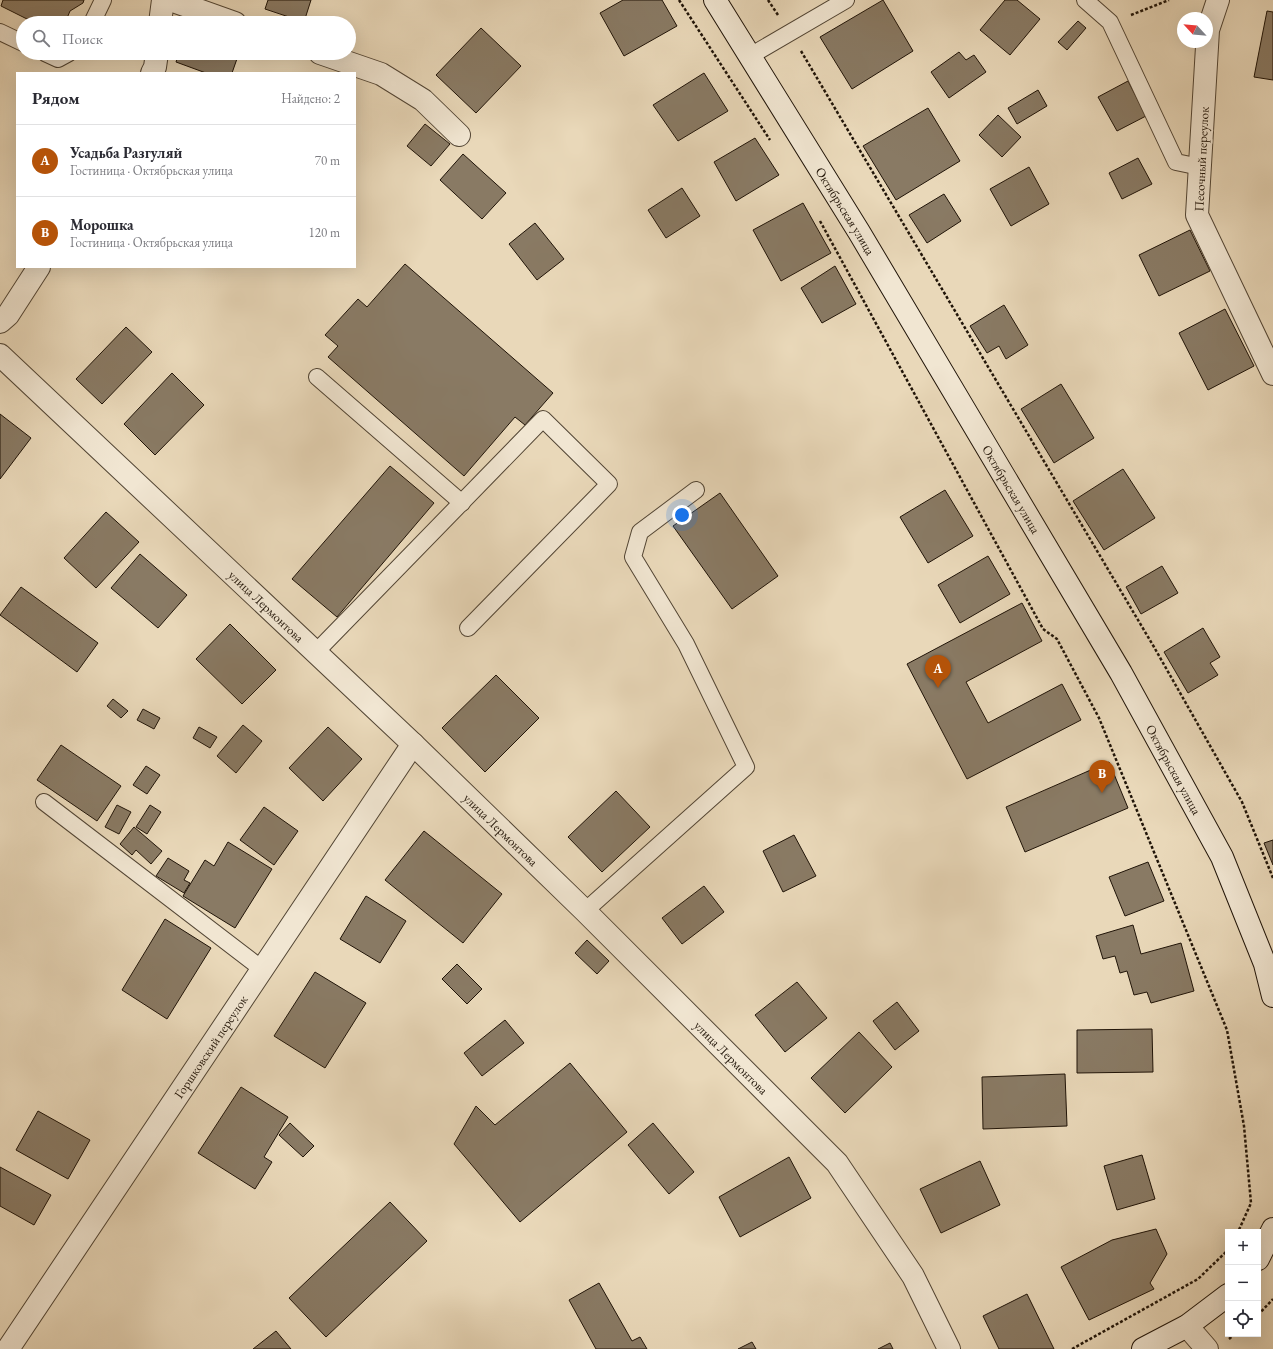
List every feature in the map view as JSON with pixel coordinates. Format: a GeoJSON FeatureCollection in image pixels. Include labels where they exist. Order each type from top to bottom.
{"type":"FeatureCollection","features":[{"type":"Feature","properties":{"kind":"street"},"geometry":{"type":"LineString","coordinates":[[161,16],[163,0]]}},
{"type":"Feature","properties":{"kind":"street"},"geometry":{"type":"LineString","coordinates":[[170,0],[215,16]]}},
{"type":"Feature","properties":{"kind":"street","name":"Октябрьская улица"},"geometry":{"type":"LineString","coordinates":[[715,0],[859,232],[1121,673],[1222,857],[1269,962],[1273,996]]}},
{"type":"Feature","properties":{"kind":"street","name":"Песочный переулок"},"geometry":{"type":"LineString","coordinates":[[1218,0],[1208,30],[1197,215],[1273,374]]}},
{"type":"Feature","properties":{"kind":"street"},"geometry":{"type":"LineString","coordinates":[[153,72],[156,67],[156,60]]}},
{"type":"Feature","properties":{"kind":"street"},"geometry":{"type":"LineString","coordinates":[[340,60],[381,74],[423,100],[459,135]]}},
{"type":"Feature","properties":{"kind":"street"},"geometry":{"type":"LineString","coordinates":[[0,322],[8,315],[38,268]]}},
{"type":"Feature","properties":{"kind":"street","name":"улица Лермонтова"},"geometry":{"type":"LineString","coordinates":[[0,355],[413,744],[585,911],[837,1163],[913,1276],[949,1349]]}},
{"type":"Feature","properties":{"kind":"street","name":"Горшковский переулок"},"geometry":{"type":"LineString","coordinates":[[8,1349],[413,744]]}},
{"type":"Feature","properties":{"kind":"street"},"geometry":{"type":"LineString","coordinates":[[1261,1253],[1273,1229]]}},
{"type":"Feature","properties":{"kind":"street"},"geometry":{"type":"LineString","coordinates":[[1143,1349],[1187,1326],[1225,1297]]}},
{"type":"Feature","properties":{"kind":"street"},"geometry":{"type":"LineString","coordinates":[[1187,1326],[1207,1349]]}},
{"type":"Feature","properties":{"kind":"lane"},"geometry":{"type":"LineString","coordinates":[[95,16],[103,0]]}},
{"type":"Feature","properties":{"kind":"lane"},"geometry":{"type":"LineString","coordinates":[[750,56],[846,0]]}},
{"type":"Feature","properties":{"kind":"lane"},"geometry":{"type":"LineString","coordinates":[[1085,0],[1110,22],[1176,162],[1200,167]]}},
{"type":"Feature","properties":{"kind":"lane"},"geometry":{"type":"LineString","coordinates":[[0,32],[16,39]]}},
{"type":"Feature","properties":{"kind":"lane"},"geometry":{"type":"LineString","coordinates":[[317,377],[462,503]]}},
{"type":"Feature","properties":{"kind":"lane"},"geometry":{"type":"LineString","coordinates":[[316,652],[543,419],[609,484],[468,628]]}},
{"type":"Feature","properties":{"kind":"lane"},"geometry":{"type":"LineString","coordinates":[[585,911],[746,767],[686,644],[633,557],[640,532],[696,490]]}},
{"type":"Feature","properties":{"kind":"lane"},"geometry":{"type":"LineString","coordinates":[[44,802],[262,969]]}},
{"type":"Feature","properties":{"kind":"path"},"geometry":{"type":"LineString","coordinates":[[679,0],[773,145]]}},
{"type":"Feature","properties":{"kind":"path"},"geometry":{"type":"LineString","coordinates":[[768,0],[790,33],[1154,648],[1242,802],[1273,878]]}},
{"type":"Feature","properties":{"kind":"path"},"geometry":{"type":"LineString","coordinates":[[1110,22],[1169,0]]}},
{"type":"Feature","properties":{"kind":"path"},"geometry":{"type":"LineString","coordinates":[[818,218],[1043,629],[1057,639],[1100,718],[1228,1030],[1244,1126],[1251,1203],[1239,1229]]}},
{"type":"Feature","properties":{"kind":"path"},"geometry":{"type":"LineString","coordinates":[[1072,1349],[1198,1279],[1225,1253]]}},
{"type":"Feature","properties":{"kind":"path"},"geometry":{"type":"LineString","coordinates":[[1261,1312],[1273,1299]]}},
{"type":"Feature","properties":{"kind":"building"},"geometry":{"type":"Polygon","coordinates":[[[3,0],[84,0],[83,3],[70,11],[68,16],[21,16],[1,6],[3,0]]]}},
{"type":"Feature","properties":{"kind":"building"},"geometry":{"type":"Polygon","coordinates":[[[268,0],[311,0],[306,16],[286,16],[265,9],[268,0]]]}},
{"type":"Feature","properties":{"kind":"building"},"geometry":{"type":"Polygon","coordinates":[[[623,0],[662,0],[677,26],[624,56],[600,13],[623,0]]]}},
{"type":"Feature","properties":{"kind":"building"},"geometry":{"type":"Polygon","coordinates":[[[883,0],[913,51],[852,89],[820,37],[883,0]]]}},
{"type":"Feature","properties":{"kind":"building"},"geometry":{"type":"Polygon","coordinates":[[[1005,0],[1017,0],[1040,19],[1010,55],[980,30],[1005,0]]]}},
{"type":"Feature","properties":{"kind":"building"},"geometry":{"type":"Polygon","coordinates":[[[1267,11],[1273,12],[1273,80],[1254,77],[1267,11]]]}},
{"type":"Feature","properties":{"kind":"building"},"geometry":{"type":"Polygon","coordinates":[[[1078,21],[1086,28],[1067,50],[1058,42],[1078,21]]]}},
{"type":"Feature","properties":{"kind":"building"},"geometry":{"type":"Polygon","coordinates":[[[481,28],[521,66],[476,113],[436,75],[481,28]]]}},
{"type":"Feature","properties":{"kind":"building"},"geometry":{"type":"Polygon","coordinates":[[[959,52],[966,60],[974,55],[986,72],[949,98],[931,72],[959,52]]]}},
{"type":"Feature","properties":{"kind":"building"},"geometry":{"type":"Polygon","coordinates":[[[177,60],[237,60],[232,72],[203,72],[176,62],[177,60]]]}},
{"type":"Feature","properties":{"kind":"building"},"geometry":{"type":"Polygon","coordinates":[[[704,73],[728,111],[678,141],[653,105],[704,73]]]}},
{"type":"Feature","properties":{"kind":"building"},"geometry":{"type":"Polygon","coordinates":[[[1128,81],[1146,116],[1117,131],[1098,97],[1128,81]]]}},
{"type":"Feature","properties":{"kind":"building"},"geometry":{"type":"Polygon","coordinates":[[[1038,90],[1047,106],[1017,124],[1008,108],[1038,90]]]}},
{"type":"Feature","properties":{"kind":"building"},"geometry":{"type":"Polygon","coordinates":[[[928,108],[960,161],[896,200],[863,146],[928,108]]]}},
{"type":"Feature","properties":{"kind":"building"},"geometry":{"type":"Polygon","coordinates":[[[998,115],[1021,137],[1002,157],[979,135],[998,115]]]}},
{"type":"Feature","properties":{"kind":"building"},"geometry":{"type":"Polygon","coordinates":[[[425,124],[450,144],[431,166],[407,146],[425,124]]]}},
{"type":"Feature","properties":{"kind":"building"},"geometry":{"type":"Polygon","coordinates":[[[755,138],[779,175],[736,201],[714,162],[755,138]]]}},
{"type":"Feature","properties":{"kind":"building"},"geometry":{"type":"Polygon","coordinates":[[[463,154],[506,193],[482,219],[440,180],[463,154]]]}},
{"type":"Feature","properties":{"kind":"building"},"geometry":{"type":"Polygon","coordinates":[[[1138,158],[1152,184],[1122,199],[1109,173],[1138,158]]]}},
{"type":"Feature","properties":{"kind":"building"},"geometry":{"type":"Polygon","coordinates":[[[1029,167],[1049,204],[1011,226],[990,189],[1029,167]]]}},
{"type":"Feature","properties":{"kind":"building"},"geometry":{"type":"Polygon","coordinates":[[[682,188],[700,216],[666,238],[648,210],[682,188]]]}},
{"type":"Feature","properties":{"kind":"building"},"geometry":{"type":"Polygon","coordinates":[[[944,194],[961,221],[927,243],[909,215],[944,194]]]}},
{"type":"Feature","properties":{"kind":"building"},"geometry":{"type":"Polygon","coordinates":[[[803,203],[831,253],[781,281],[753,230],[803,203]]]}},
{"type":"Feature","properties":{"kind":"building"},"geometry":{"type":"Polygon","coordinates":[[[535,223],[564,259],[537,280],[509,244],[535,223]]]}},
{"type":"Feature","properties":{"kind":"building"},"geometry":{"type":"Polygon","coordinates":[[[1190,230],[1210,271],[1159,296],[1139,255],[1190,230]]]}},
{"type":"Feature","properties":{"kind":"building"},"geometry":{"type":"Polygon","coordinates":[[[405,264],[553,393],[525,425],[515,417],[464,476],[328,357],[338,346],[325,335],[358,299],[367,307],[405,264]]]}},
{"type":"Feature","properties":{"kind":"building"},"geometry":{"type":"Polygon","coordinates":[[[835,266],[856,304],[822,323],[801,288],[835,266]]]}},
{"type":"Feature","properties":{"kind":"building"},"geometry":{"type":"Polygon","coordinates":[[[1004,305],[1028,345],[1006,359],[999,346],[987,353],[970,326],[1004,305]]]}},
{"type":"Feature","properties":{"kind":"building"},"geometry":{"type":"Polygon","coordinates":[[[1225,309],[1254,366],[1208,390],[1179,333],[1225,309]]]}},
{"type":"Feature","properties":{"kind":"building"},"geometry":{"type":"Polygon","coordinates":[[[126,327],[152,352],[102,404],[76,379],[126,327]]]}},
{"type":"Feature","properties":{"kind":"building"},"geometry":{"type":"Polygon","coordinates":[[[172,373],[204,405],[155,455],[124,424],[172,373]]]}},
{"type":"Feature","properties":{"kind":"building"},"geometry":{"type":"Polygon","coordinates":[[[1061,384],[1094,438],[1054,463],[1021,409],[1061,384]]]}},
{"type":"Feature","properties":{"kind":"building"},"geometry":{"type":"Polygon","coordinates":[[[0,414],[31,438],[0,479],[0,414]]]}},
{"type":"Feature","properties":{"kind":"building"},"geometry":{"type":"Polygon","coordinates":[[[390,466],[434,503],[337,617],[292,579],[390,466]]]}},
{"type":"Feature","properties":{"kind":"building"},"geometry":{"type":"Polygon","coordinates":[[[1123,469],[1155,518],[1104,550],[1073,501],[1123,469]]]}},
{"type":"Feature","properties":{"kind":"building"},"geometry":{"type":"Polygon","coordinates":[[[945,490],[973,536],[928,563],[900,517],[945,490]]]}},
{"type":"Feature","properties":{"kind":"building"},"geometry":{"type":"Polygon","coordinates":[[[720,493],[778,576],[732,609],[673,526],[720,493]]]}},
{"type":"Feature","properties":{"kind":"building"},"geometry":{"type":"Polygon","coordinates":[[[106,512],[139,542],[96,588],[64,558],[106,512]]]}},
{"type":"Feature","properties":{"kind":"building"},"geometry":{"type":"Polygon","coordinates":[[[140,554],[187,595],[158,628],[111,588],[140,554]]]}},
{"type":"Feature","properties":{"kind":"building"},"geometry":{"type":"Polygon","coordinates":[[[988,556],[1010,594],[960,623],[938,585],[988,556]]]}},
{"type":"Feature","properties":{"kind":"building"},"geometry":{"type":"Polygon","coordinates":[[[1162,566],[1178,593],[1141,614],[1126,587],[1162,566]]]}},
{"type":"Feature","properties":{"kind":"building"},"geometry":{"type":"Polygon","coordinates":[[[21,587],[98,643],[77,672],[0,615],[21,587]]]}},
{"type":"Feature","properties":{"kind":"building"},"geometry":{"type":"Polygon","coordinates":[[[1022,603],[1042,641],[966,682],[988,723],[1062,684],[1081,720],[967,779],[907,664],[1022,603]]]}},
{"type":"Feature","properties":{"kind":"building"},"geometry":{"type":"Polygon","coordinates":[[[230,624],[276,670],[242,704],[196,659],[230,624]]]}},
{"type":"Feature","properties":{"kind":"building"},"geometry":{"type":"Polygon","coordinates":[[[1203,628],[1220,657],[1210,663],[1218,675],[1188,693],[1164,652],[1203,628]]]}},
{"type":"Feature","properties":{"kind":"building"},"geometry":{"type":"Polygon","coordinates":[[[496,675],[539,718],[485,772],[442,728],[496,675]]]}},
{"type":"Feature","properties":{"kind":"building"},"geometry":{"type":"Polygon","coordinates":[[[113,699],[128,711],[121,718],[107,706],[113,699]]]}},
{"type":"Feature","properties":{"kind":"building"},"geometry":{"type":"Polygon","coordinates":[[[143,709],[160,718],[154,729],[137,720],[143,709]]]}},
{"type":"Feature","properties":{"kind":"building"},"geometry":{"type":"Polygon","coordinates":[[[243,725],[262,741],[236,773],[217,756],[243,725]]]}},
{"type":"Feature","properties":{"kind":"building"},"geometry":{"type":"Polygon","coordinates":[[[199,727],[217,737],[210,748],[193,738],[199,727]]]}},
{"type":"Feature","properties":{"kind":"building"},"geometry":{"type":"Polygon","coordinates":[[[328,727],[362,759],[323,801],[289,768],[328,727]]]}},
{"type":"Feature","properties":{"kind":"building"},"geometry":{"type":"Polygon","coordinates":[[[61,745],[121,786],[97,821],[37,780],[61,745]]]}},
{"type":"Feature","properties":{"kind":"building"},"geometry":{"type":"Polygon","coordinates":[[[1109,762],[1128,808],[1025,852],[1006,807],[1109,762]]]}},
{"type":"Feature","properties":{"kind":"building"},"geometry":{"type":"Polygon","coordinates":[[[146,766],[160,775],[147,794],[133,785],[146,766]]]}},
{"type":"Feature","properties":{"kind":"building"},"geometry":{"type":"Polygon","coordinates":[[[616,791],[650,827],[602,872],[568,837],[616,791]]]}},
{"type":"Feature","properties":{"kind":"building"},"geometry":{"type":"Polygon","coordinates":[[[117,805],[131,812],[119,834],[105,827],[117,805]]]}},
{"type":"Feature","properties":{"kind":"building"},"geometry":{"type":"Polygon","coordinates":[[[150,805],[161,812],[147,834],[136,827],[150,805]]]}},
{"type":"Feature","properties":{"kind":"building"},"geometry":{"type":"Polygon","coordinates":[[[264,807],[298,831],[274,865],[240,840],[264,807]]]}},
{"type":"Feature","properties":{"kind":"building"},"geometry":{"type":"Polygon","coordinates":[[[134,827],[162,851],[151,864],[136,850],[132,855],[120,844],[134,827]]]}},
{"type":"Feature","properties":{"kind":"building"},"geometry":{"type":"Polygon","coordinates":[[[424,831],[502,894],[463,943],[385,880],[424,831]]]}},
{"type":"Feature","properties":{"kind":"building"},"geometry":{"type":"Polygon","coordinates":[[[794,835],[816,876],[783,892],[763,851],[794,835]]]}},
{"type":"Feature","properties":{"kind":"building"},"geometry":{"type":"Polygon","coordinates":[[[1273,840],[1273,865],[1264,843],[1273,840]]]}},
{"type":"Feature","properties":{"kind":"building"},"geometry":{"type":"Polygon","coordinates":[[[228,842],[272,869],[235,928],[183,896],[205,860],[214,866],[228,842]]]}},
{"type":"Feature","properties":{"kind":"building"},"geometry":{"type":"Polygon","coordinates":[[[168,858],[189,871],[184,880],[190,883],[184,893],[156,876],[168,858]]]}},
{"type":"Feature","properties":{"kind":"building"},"geometry":{"type":"Polygon","coordinates":[[[1148,862],[1164,901],[1125,916],[1109,877],[1148,862]]]}},
{"type":"Feature","properties":{"kind":"building"},"geometry":{"type":"Polygon","coordinates":[[[704,886],[724,912],[682,944],[662,918],[704,886]]]}},
{"type":"Feature","properties":{"kind":"building"},"geometry":{"type":"Polygon","coordinates":[[[366,896],[406,921],[380,963],[340,939],[366,896]]]}},
{"type":"Feature","properties":{"kind":"building"},"geometry":{"type":"Polygon","coordinates":[[[165,919],[211,948],[167,1019],[122,990],[165,919]]]}},
{"type":"Feature","properties":{"kind":"building"},"geometry":{"type":"Polygon","coordinates":[[[1133,925],[1141,954],[1181,943],[1194,991],[1151,1003],[1147,992],[1134,995],[1127,971],[1120,973],[1115,956],[1103,959],[1096,936],[1133,925]]]}},
{"type":"Feature","properties":{"kind":"building"},"geometry":{"type":"Polygon","coordinates":[[[587,940],[609,961],[597,974],[575,953],[587,940]]]}},
{"type":"Feature","properties":{"kind":"building"},"geometry":{"type":"Polygon","coordinates":[[[457,964],[482,989],[467,1004],[442,979],[457,964]]]}},
{"type":"Feature","properties":{"kind":"building"},"geometry":{"type":"Polygon","coordinates":[[[315,972],[366,1003],[325,1068],[274,1036],[315,972]]]}},
{"type":"Feature","properties":{"kind":"building"},"geometry":{"type":"Polygon","coordinates":[[[797,982],[827,1018],[785,1052],[755,1015],[797,982]]]}},
{"type":"Feature","properties":{"kind":"building"},"geometry":{"type":"Polygon","coordinates":[[[897,1002],[919,1031],[895,1050],[873,1021],[897,1002]]]}},
{"type":"Feature","properties":{"kind":"building"},"geometry":{"type":"Polygon","coordinates":[[[505,1020],[524,1043],[482,1076],[464,1053],[505,1020]]]}},
{"type":"Feature","properties":{"kind":"building"},"geometry":{"type":"Polygon","coordinates":[[[1152,1029],[1153,1072],[1077,1073],[1077,1030],[1152,1029]]]}},
{"type":"Feature","properties":{"kind":"building"},"geometry":{"type":"Polygon","coordinates":[[[859,1032],[892,1067],[845,1113],[811,1078],[859,1032]]]}},
{"type":"Feature","properties":{"kind":"building"},"geometry":{"type":"Polygon","coordinates":[[[570,1063],[627,1132],[520,1222],[454,1144],[476,1106],[495,1125],[570,1063]]]}},
{"type":"Feature","properties":{"kind":"building"},"geometry":{"type":"Polygon","coordinates":[[[1065,1074],[1067,1126],[983,1129],[982,1077],[1065,1074]]]}},
{"type":"Feature","properties":{"kind":"building"},"geometry":{"type":"Polygon","coordinates":[[[241,1087],[288,1117],[264,1157],[272,1162],[255,1189],[198,1153],[241,1087]]]}},
{"type":"Feature","properties":{"kind":"building"},"geometry":{"type":"Polygon","coordinates":[[[38,1111],[90,1140],[68,1179],[16,1150],[38,1111]]]}},
{"type":"Feature","properties":{"kind":"building"},"geometry":{"type":"Polygon","coordinates":[[[290,1123],[314,1146],[303,1157],[279,1135],[290,1123]]]}},
{"type":"Feature","properties":{"kind":"building"},"geometry":{"type":"Polygon","coordinates":[[[653,1123],[694,1172],[669,1194],[628,1145],[653,1123]]]}},
{"type":"Feature","properties":{"kind":"building"},"geometry":{"type":"Polygon","coordinates":[[[1142,1155],[1155,1199],[1117,1210],[1104,1166],[1142,1155]]]}},
{"type":"Feature","properties":{"kind":"building"},"geometry":{"type":"Polygon","coordinates":[[[789,1157],[811,1198],[740,1237],[719,1197],[789,1157]]]}},
{"type":"Feature","properties":{"kind":"building"},"geometry":{"type":"Polygon","coordinates":[[[980,1161],[1000,1205],[941,1233],[920,1189],[980,1161]]]}},
{"type":"Feature","properties":{"kind":"building"},"geometry":{"type":"Polygon","coordinates":[[[0,1167],[51,1195],[34,1225],[0,1206],[0,1167]]]}},
{"type":"Feature","properties":{"kind":"building"},"geometry":{"type":"Polygon","coordinates":[[[390,1202],[427,1241],[326,1337],[289,1298],[390,1202]]]}},
{"type":"Feature","properties":{"kind":"building"},"geometry":{"type":"Polygon","coordinates":[[[1156,1229],[1167,1254],[1150,1283],[1154,1289],[1089,1320],[1061,1267],[1112,1240],[1156,1229]]]}},
{"type":"Feature","properties":{"kind":"building"},"geometry":{"type":"Polygon","coordinates":[[[599,1283],[632,1341],[640,1337],[647,1349],[596,1349],[569,1300],[599,1283]]]}},
{"type":"Feature","properties":{"kind":"building"},"geometry":{"type":"Polygon","coordinates":[[[1027,1294],[1054,1349],[999,1349],[983,1316],[1027,1294]]]}},
{"type":"Feature","properties":{"kind":"building"},"geometry":{"type":"Polygon","coordinates":[[[276,1331],[291,1349],[253,1349],[276,1331]]]}},
{"type":"Feature","properties":{"kind":"building"},"geometry":{"type":"Polygon","coordinates":[[[752,1342],[756,1349],[738,1349],[752,1342]]]}},
{"type":"Feature","properties":{"kind":"building"},"geometry":{"type":"Polygon","coordinates":[[[890,1343],[893,1349],[878,1349],[890,1343]]]}},
{"type":"Feature","properties":{"kind":"place","name":"Усадьба Разгуляй"},"geometry":{"type":"Point","coordinates":[938,688]}},
{"type":"Feature","properties":{"kind":"place","name":"Морошка"},"geometry":{"type":"Point","coordinates":[1102,793]}}]}
